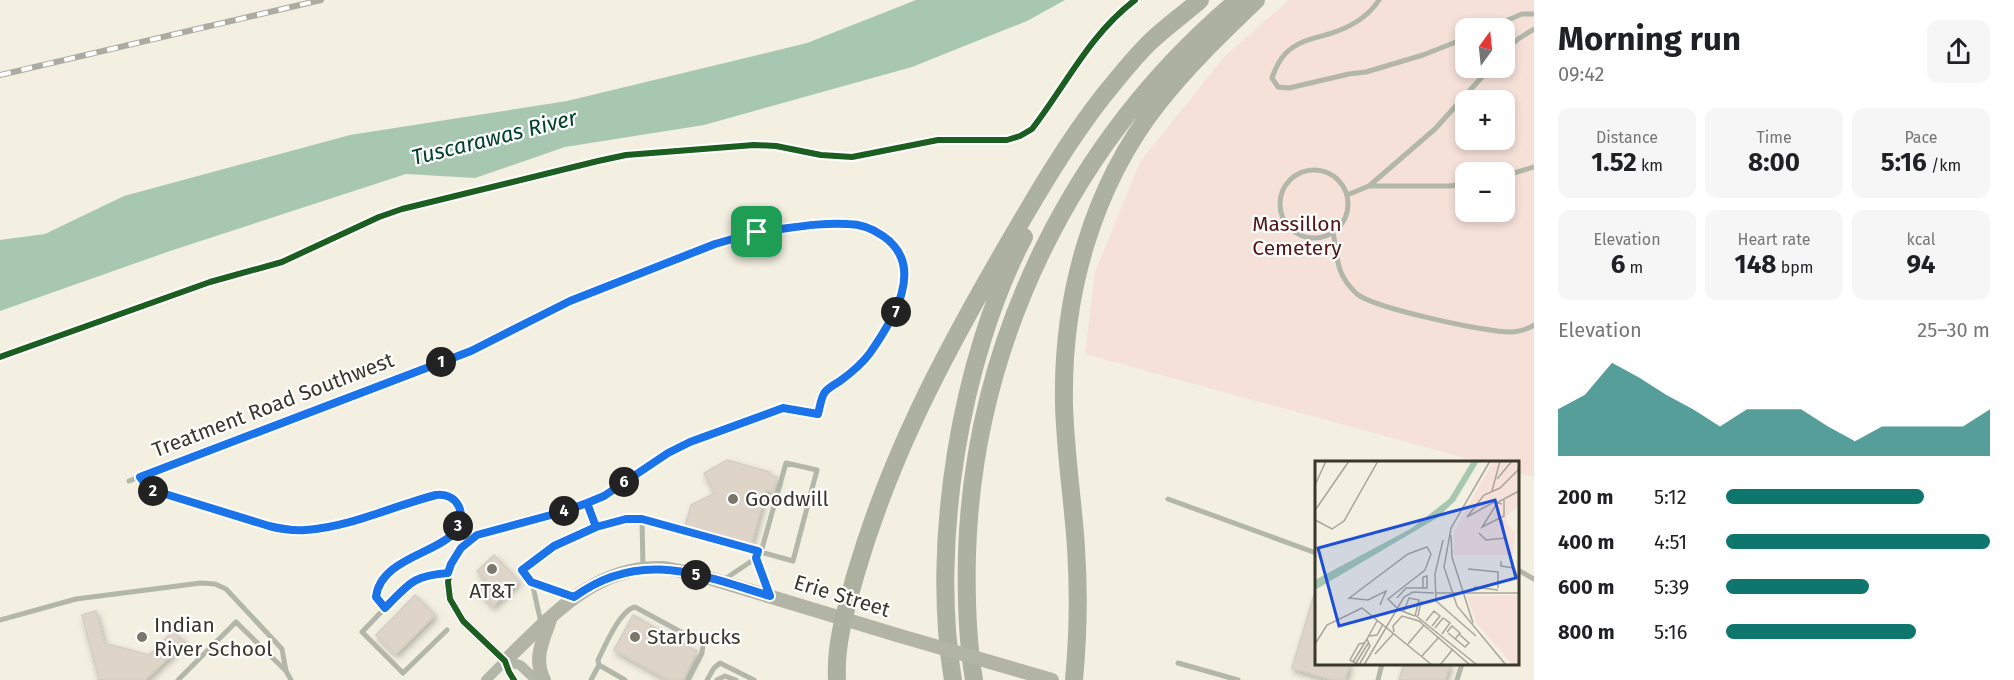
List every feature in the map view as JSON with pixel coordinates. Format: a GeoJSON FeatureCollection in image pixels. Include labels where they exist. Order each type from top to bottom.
{"type":"FeatureCollection","features":[{"type":"Feature","properties":{"kind":"highway"},"geometry":{"type":"LineString","coordinates":[[837,680],[839,640],[843,619],[866,542],[891,469],[920,405],[995,266],[1059,158],[1104,95],[1149,43],[1200,0]]}},
{"type":"Feature","properties":{"kind":"highway"},"geometry":{"type":"LineString","coordinates":[[953,680],[947,629],[946,560],[955,457],[975,365],[1000,293],[1022,240],[1057,176],[1077,146],[1132,75],[1207,0]]}},
{"type":"Feature","properties":{"kind":"highway"},"geometry":{"type":"LineString","coordinates":[[974,680],[967,605],[968,536],[974,468],[979,435],[998,362],[1021,298],[1046,243],[1078,184],[1116,128],[1164,71],[1238,0]]}},
{"type":"Feature","properties":{"kind":"highway"},"geometry":{"type":"LineString","coordinates":[[1074,680],[1077,626],[1076,549],[1065,417],[1064,371],[1069,320],[1079,270],[1103,196],[1117,166],[1139,129],[1159,101],[1191,65],[1256,0]]}},
{"type":"Feature","properties":{"kind":"street","name":"Treatment Road Southwest"},"geometry":{"type":"LineString","coordinates":[[448,573],[461,548],[477,535],[562,512],[604,496],[668,453],[690,442],[783,408],[818,414]]}},
{"type":"Feature","properties":{"kind":"street","name":"Erie Street"},"geometry":{"type":"LineString","coordinates":[[505,661],[574,597],[604,579],[643,570],[672,569],[1052,680]]}},
{"type":"Feature","properties":{"kind":"street"},"geometry":{"type":"LineString","coordinates":[[448,573],[450,598],[457,613],[505,661],[514,680]]}},
{"type":"Feature","properties":{"kind":"street"},"geometry":{"type":"LineString","coordinates":[[544,680],[539,668],[538,657],[547,620]]}},
{"type":"Feature","properties":{"kind":"street"},"geometry":{"type":"LineString","coordinates":[[486,680],[505,661]]}},
{"type":"Feature","properties":{"kind":"street"},"geometry":{"type":"LineString","coordinates":[[505,661],[520,665],[536,680]]}},
{"type":"Feature","properties":{"kind":"lane"},"geometry":{"type":"LineString","coordinates":[[1379,0],[1361,20],[1332,33],[1304,41],[1286,53],[1272,78],[1278,87],[1289,88],[1366,72],[1423,55],[1455,42]]}},
{"type":"Feature","properties":{"kind":"lane"},"geometry":{"type":"LineString","coordinates":[[1513,18],[1522,14],[1534,14]]}},
{"type":"Feature","properties":{"kind":"lane"},"geometry":{"type":"LineString","coordinates":[[1515,42],[1534,29]]}},
{"type":"Feature","properties":{"kind":"lane"},"geometry":{"type":"LineString","coordinates":[[1347,195],[1369,186],[1435,129],[1481,78]]}},
{"type":"Feature","properties":{"kind":"lane"},"geometry":{"type":"LineString","coordinates":[[1515,173],[1534,167]]}},
{"type":"Feature","properties":{"kind":"lane"},"geometry":{"type":"LineString","coordinates":[[1324,171],[1334,176],[1342,185],[1347,195],[1348,205],[1346,216],[1334,232],[1323,237],[1312,238],[1300,235],[1284,220],[1280,209],[1281,197],[1292,178],[1302,172],[1324,171]]}},
{"type":"Feature","properties":{"kind":"lane"},"geometry":{"type":"LineString","coordinates":[[1369,186],[1455,185]]}},
{"type":"Feature","properties":{"kind":"lane","name":"Treatment Road Southwest"},"geometry":{"type":"LineString","coordinates":[[129,481],[471,351],[570,301],[715,244],[757,232],[830,224],[859,225],[878,233],[895,246],[903,265],[902,295],[894,315],[868,355],[851,373],[825,392],[818,414]]}},
{"type":"Feature","properties":{"kind":"lane"},"geometry":{"type":"LineString","coordinates":[[1334,232],[1339,270],[1359,295],[1378,305],[1494,331],[1515,332],[1531,328],[1534,324]]}},
{"type":"Feature","properties":{"kind":"lane"},"geometry":{"type":"LineString","coordinates":[[547,620],[531,582],[522,570],[554,546],[596,527],[626,519],[642,519],[759,552],[793,561],[817,470],[786,463],[759,552],[756,558],[721,582]]}},
{"type":"Feature","properties":{"kind":"lane"},"geometry":{"type":"LineString","coordinates":[[140,477],[149,489],[269,526],[290,530],[307,530],[345,523],[436,495],[444,494],[452,497],[460,506],[461,513],[455,532],[407,560],[383,580],[377,588],[376,597],[385,608]]}},
{"type":"Feature","properties":{"kind":"lane"},"geometry":{"type":"LineString","coordinates":[[1168,499],[1315,552]]}},
{"type":"Feature","properties":{"kind":"lane"},"geometry":{"type":"LineString","coordinates":[[587,503],[596,527]]}},
{"type":"Feature","properties":{"kind":"lane"},"geometry":{"type":"LineString","coordinates":[[642,519],[643,570]]}},
{"type":"Feature","properties":{"kind":"lane"},"geometry":{"type":"LineString","coordinates":[[756,558],[770,596]]}},
{"type":"Feature","properties":{"kind":"lane"},"geometry":{"type":"LineString","coordinates":[[1519,571],[1534,579]]}},
{"type":"Feature","properties":{"kind":"lane"},"geometry":{"type":"LineString","coordinates":[[447,630],[404,673],[362,632],[409,584],[419,577],[448,573]]}},
{"type":"Feature","properties":{"kind":"lane"},"geometry":{"type":"LineString","coordinates":[[531,582],[574,597]]}},
{"type":"Feature","properties":{"kind":"lane"},"geometry":{"type":"LineString","coordinates":[[0,620],[76,599],[210,583],[226,589],[282,649],[286,671]]}},
{"type":"Feature","properties":{"kind":"lane"},"geometry":{"type":"LineString","coordinates":[[591,680],[599,665],[598,660],[623,615],[629,608],[636,607],[703,645],[702,653],[688,680]]}},
{"type":"Feature","properties":{"kind":"lane"},"geometry":{"type":"LineString","coordinates":[[178,680],[236,622],[286,671],[291,680]]}},
{"type":"Feature","properties":{"kind":"lane"},"geometry":{"type":"LineString","coordinates":[[707,680],[720,663],[754,680]]}},
{"type":"Feature","properties":{"kind":"lane"},"geometry":{"type":"LineString","coordinates":[[1178,663],[1238,680]]}},
{"type":"Feature","properties":{"kind":"lane"},"geometry":{"type":"LineString","coordinates":[[599,665],[625,680]]}},
{"type":"Feature","properties":{"kind":"lane"},"geometry":{"type":"LineString","coordinates":[[1378,680],[1382,665]]}},
{"type":"Feature","properties":{"kind":"lane"},"geometry":{"type":"LineString","coordinates":[[1457,680],[1461,665]]}},
{"type":"Feature","properties":{"kind":"lane"},"geometry":{"type":"LineString","coordinates":[[717,680],[728,676],[736,680]]}},
{"type":"Feature","properties":{"kind":"green space","name":"Massillon Cemetery"},"geometry":{"type":"Polygon","coordinates":[[[1289,0],[1534,0],[1534,477],[1519,473],[1519,461],[1476,461],[1085,354],[1095,272],[1140,162],[1225,56],[1289,0]]]}},
{"type":"Feature","properties":{"kind":"water","name":"Tuscarawas River"},"geometry":{"type":"Polygon","coordinates":[[[916,0],[1065,0],[1027,21],[912,67],[704,125],[565,147],[475,178],[406,174],[170,251],[0,311],[0,240],[45,234],[124,196],[350,135],[567,101],[807,43],[916,0]]]}},
{"type":"Feature","properties":{"kind":"building","name":"Goodwill"},"geometry":{"type":"Polygon","coordinates":[[[727,460],[770,472],[769,475],[777,477],[773,492],[766,490],[751,544],[685,526],[691,505],[715,493],[704,473],[727,460]]]}},
{"type":"Feature","properties":{"kind":"building"},"geometry":{"type":"Polygon","coordinates":[[[494,555],[519,581],[493,606],[477,589],[486,580],[477,571],[494,555]]]}},
{"type":"Feature","properties":{"kind":"building"},"geometry":{"type":"Polygon","coordinates":[[[415,595],[435,615],[396,654],[376,635],[415,595]]]}},
{"type":"Feature","properties":{"kind":"building"},"geometry":{"type":"Polygon","coordinates":[[[1315,595],[1315,665],[1349,665],[1345,680],[1333,680],[1292,668],[1315,595]]]}},
{"type":"Feature","properties":{"kind":"building"},"geometry":{"type":"Polygon","coordinates":[[[96,611],[104,643],[149,655],[173,631],[185,642],[145,680],[99,680],[82,615],[96,611]]]}},
{"type":"Feature","properties":{"kind":"building"},"geometry":{"type":"Polygon","coordinates":[[[633,615],[697,651],[683,680],[669,680],[614,650],[633,615]]]}},
{"type":"Feature","properties":{"kind":"building"},"geometry":{"type":"Polygon","coordinates":[[[1403,665],[1449,665],[1445,680],[1399,680],[1403,665]]]}},
{"type":"Feature","properties":{"kind":"railway"},"geometry":{"type":"LineString","coordinates":[[0,75],[321,0]]}},
{"type":"Feature","properties":{"kind":"cycle path"},"geometry":{"type":"LineString","coordinates":[[0,357],[210,282],[282,262],[379,217],[402,209],[598,161],[626,155],[754,145],[852,157],[938,140],[1007,140],[1020,136],[1032,129],[1104,29],[1135,0]]}},
{"type":"Feature","properties":{"kind":"cycle path"},"geometry":{"type":"LineString","coordinates":[[514,680],[505,661],[463,621],[450,599],[448,582],[451,564],[468,540],[487,531],[584,505],[604,496],[668,453],[690,442],[783,408],[818,414]]}},
{"type":"Feature","properties":{"kind":"place","name":"Goodwill"},"geometry":{"type":"Point","coordinates":[733,499]}},
{"type":"Feature","properties":{"kind":"place","name":"AT&T"},"geometry":{"type":"Point","coordinates":[492,569]}},
{"type":"Feature","properties":{"kind":"place","name":"Indian River School"},"geometry":{"type":"Point","coordinates":[142,637]}},
{"type":"Feature","properties":{"kind":"place","name":"Starbucks"},"geometry":{"type":"Point","coordinates":[635,637]}},
{"type":"Feature","properties":{"kind":"route"},"geometry":{"type":"LineString","coordinates":[[757,232],[715,244],[570,301],[471,351],[140,477],[149,489],[269,526],[290,530],[307,530],[345,523],[436,495],[444,494],[452,497],[460,506],[461,513],[455,532],[407,560],[383,580],[377,588],[376,597],[385,608],[419,577],[448,573],[461,548],[477,535],[587,503],[596,527],[626,519],[642,519],[758,551],[756,558],[770,596],[699,575],[672,569],[652,568],[612,576],[588,587],[574,597],[531,582],[522,570],[554,546],[596,527],[587,503],[604,496],[668,453],[690,442],[783,408],[818,414],[825,392],[851,373],[868,355],[894,315],[902,295],[903,265],[895,246],[878,233],[859,225],[830,224],[757,232]]}}]}
